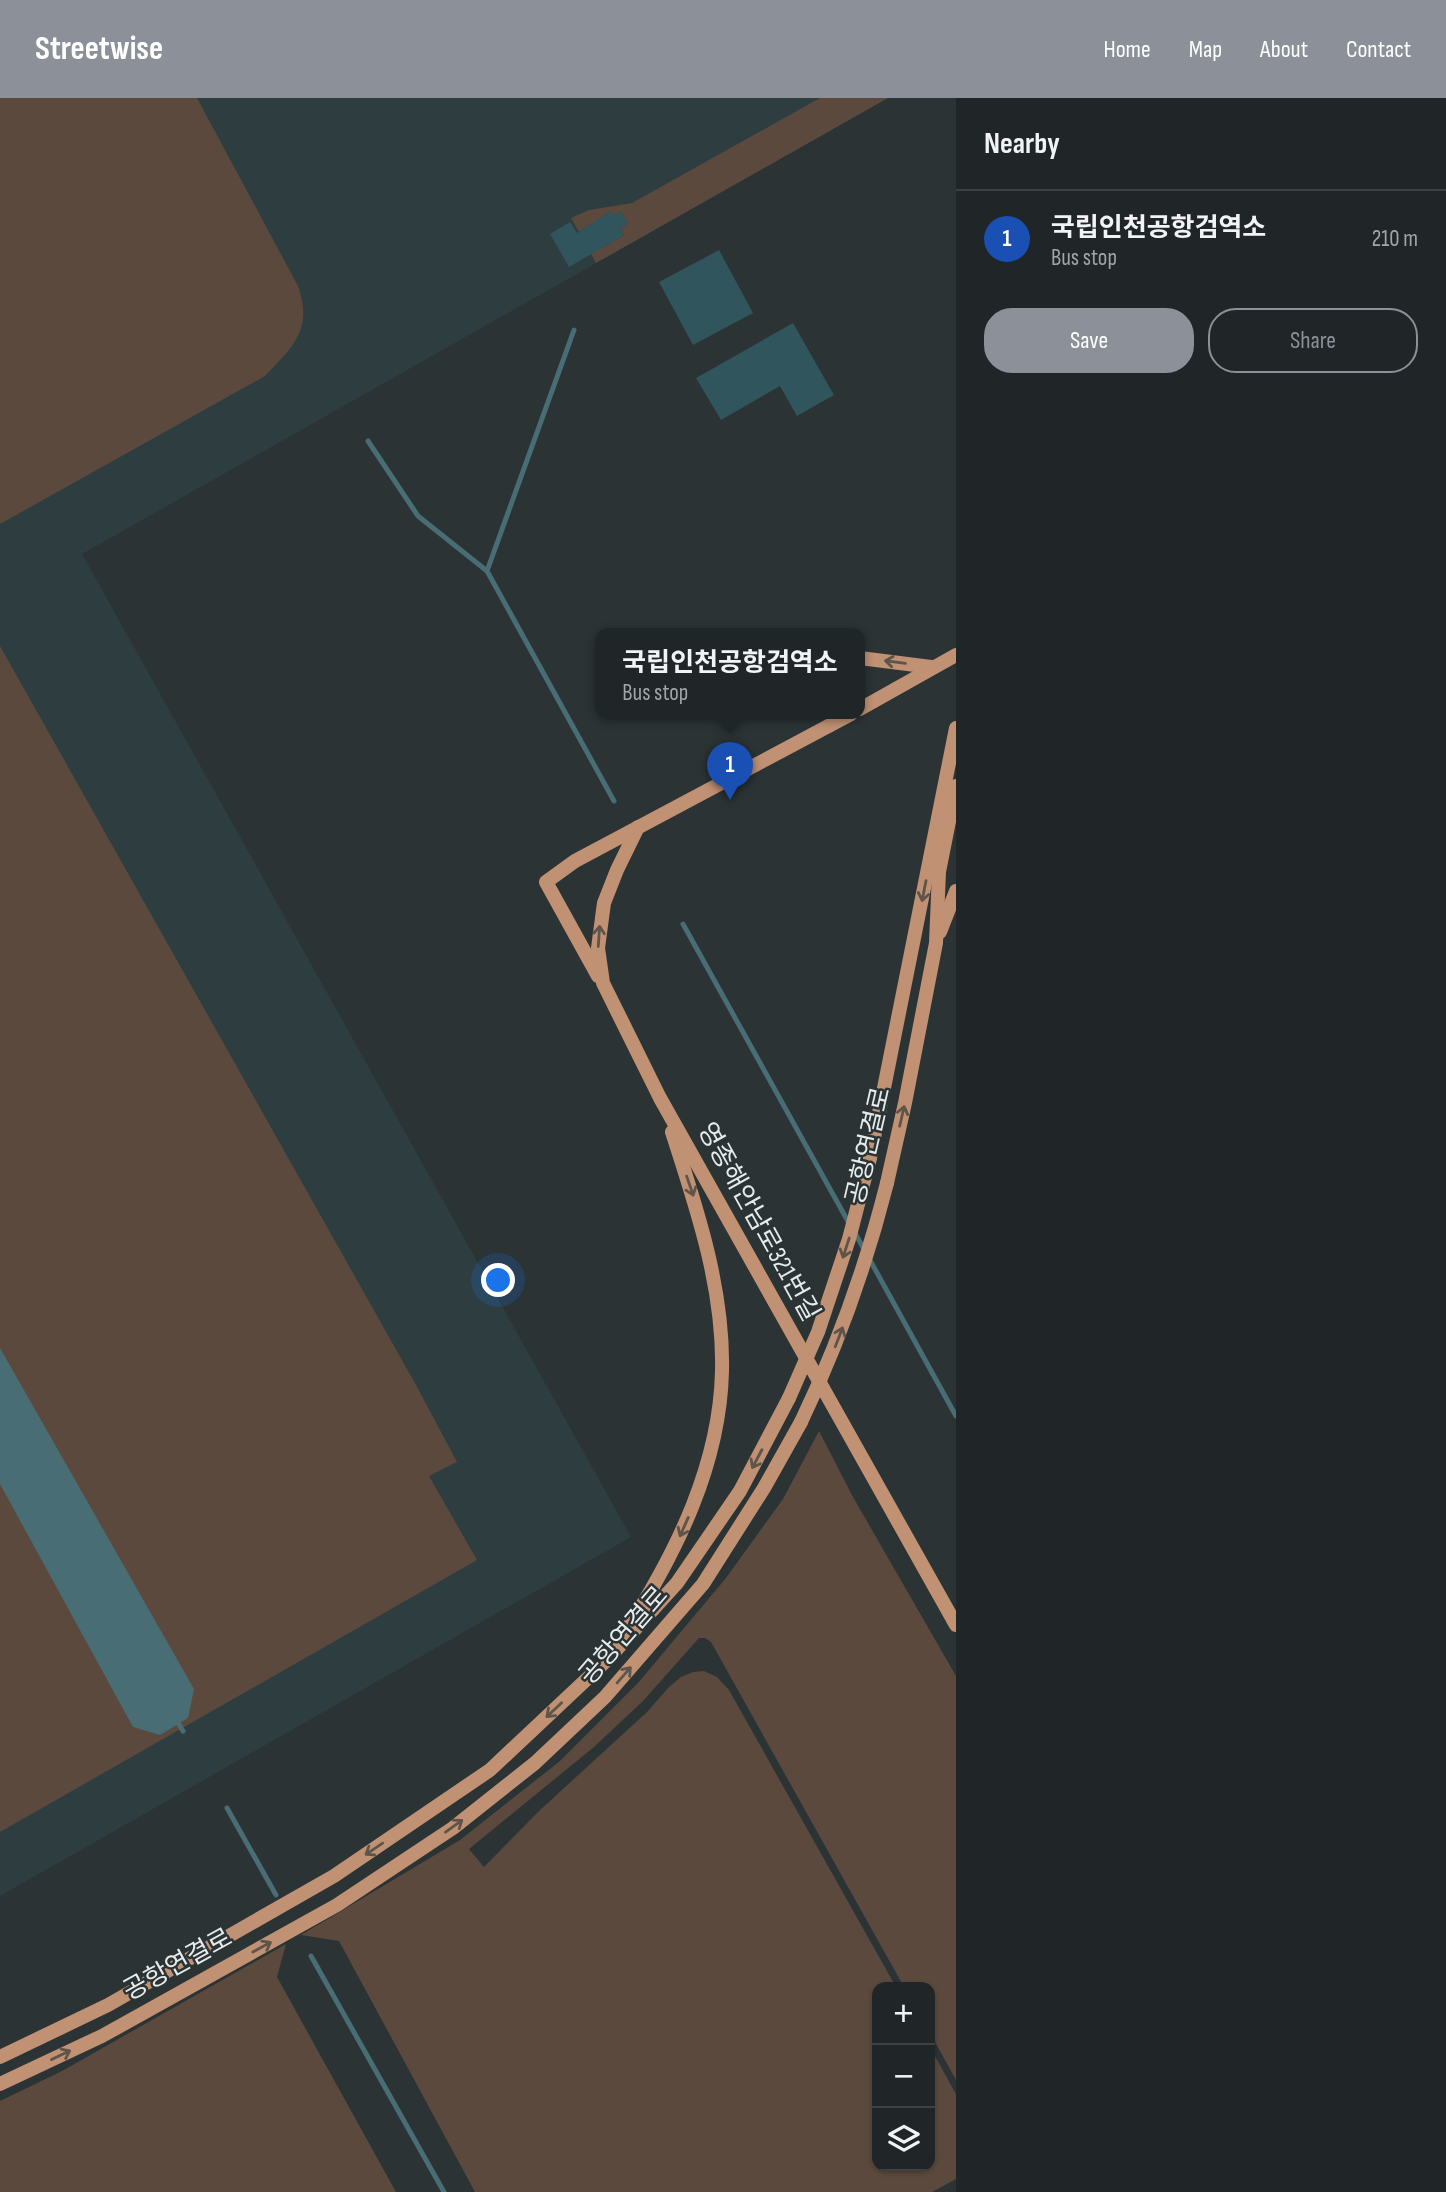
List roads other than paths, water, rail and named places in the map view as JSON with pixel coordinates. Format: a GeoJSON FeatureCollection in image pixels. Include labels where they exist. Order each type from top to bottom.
{"type":"FeatureCollection","features":[{"type":"Feature","properties":{"kind":"street"},"geometry":{"type":"LineString","coordinates":[[865,706],[956,654]]}},
{"type":"Feature","properties":{"kind":"street"},"geometry":{"type":"LineString","coordinates":[[865,658],[932,667]]}},
{"type":"Feature","properties":{"kind":"street"},"geometry":{"type":"LineString","coordinates":[[611,1002],[546,882],[575,862],[638,827],[842,719]]}},
{"type":"Feature","properties":{"kind":"street","name":"공항연결로"},"geometry":{"type":"LineString","coordinates":[[0,2057],[108,2005],[334,1876],[490,1770],[606,1661],[677,1583],[740,1491],[789,1398],[818,1332],[849,1239],[870,1158],[956,728]]}},
{"type":"Feature","properties":{"kind":"street"},"geometry":{"type":"LineString","coordinates":[[936,943],[939,872],[956,786]]}},
{"type":"Feature","properties":{"kind":"street","name":"영종해안남로321번길"},"geometry":{"type":"LineString","coordinates":[[638,827],[610,886],[599,930],[600,968],[611,1002],[660,1098],[956,1625]]}},
{"type":"Feature","properties":{"kind":"street"},"geometry":{"type":"LineString","coordinates":[[936,943],[956,891]]}},
{"type":"Feature","properties":{"kind":"street","name":"공항연결로"},"geometry":{"type":"LineString","coordinates":[[0,2084],[102,2035],[337,1905],[453,1828],[535,1763],[605,1697],[703,1584],[765,1488],[801,1422],[827,1367],[855,1295],[887,1183],[936,943]]}},
{"type":"Feature","properties":{"kind":"street"},"geometry":{"type":"LineString","coordinates":[[606,1661],[655,1584],[689,1515],[703,1477],[715,1428],[722,1371],[719,1320],[710,1262],[695,1202],[660,1098]]}},
{"type":"Feature","properties":{"kind":"water"},"geometry":{"type":"Polygon","coordinates":[[[0,1348],[194,1689],[188,1718],[160,1735],[133,1727],[0,1484],[0,1348]]]}},
{"type":"Feature","properties":{"kind":"waterway"},"geometry":{"type":"LineString","coordinates":[[487,571],[574,330]]}},
{"type":"Feature","properties":{"kind":"waterway"},"geometry":{"type":"LineString","coordinates":[[368,441],[418,516],[487,571],[614,801]]}},
{"type":"Feature","properties":{"kind":"waterway"},"geometry":{"type":"LineString","coordinates":[[683,924],[850,1225]]}},
{"type":"Feature","properties":{"kind":"waterway"},"geometry":{"type":"LineString","coordinates":[[855,1233],[956,1416]]}},
{"type":"Feature","properties":{"kind":"waterway"},"geometry":{"type":"LineString","coordinates":[[175,1718],[183,1731]]}},
{"type":"Feature","properties":{"kind":"waterway"},"geometry":{"type":"LineString","coordinates":[[227,1808],[276,1895]]}},
{"type":"Feature","properties":{"kind":"waterway"},"geometry":{"type":"LineString","coordinates":[[311,1956],[444,2192]]}},
{"type":"Feature","properties":{"kind":"place","name":"국립인천공항검역소"},"geometry":{"type":"Point","coordinates":[730,800]}}]}
